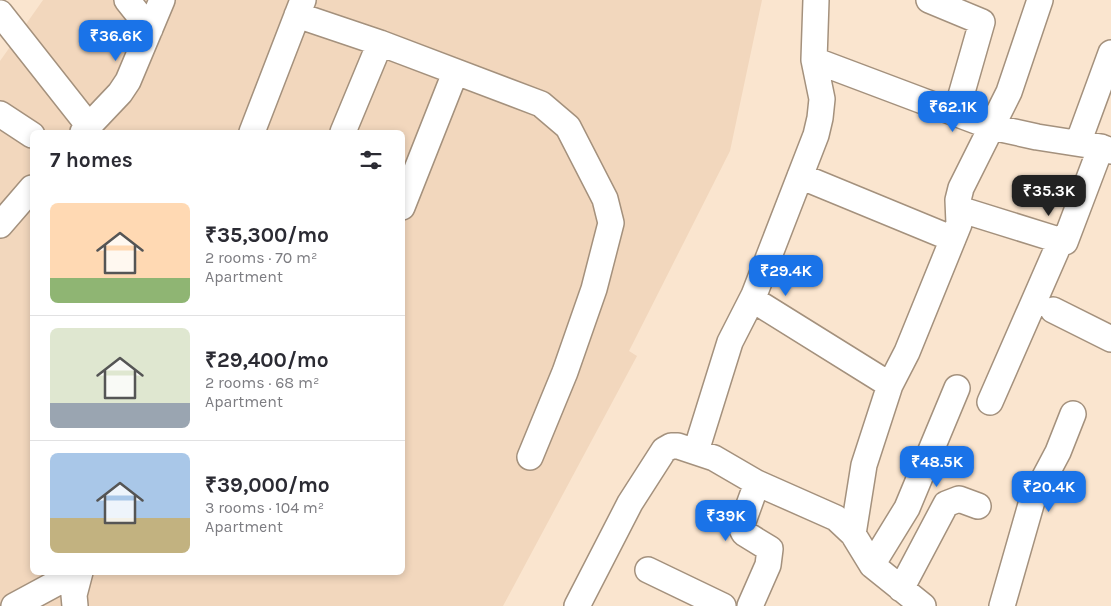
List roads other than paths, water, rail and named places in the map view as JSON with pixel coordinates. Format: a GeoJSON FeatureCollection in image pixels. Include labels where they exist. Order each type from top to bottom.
{"type":"FeatureCollection","features":[{"type":"Feature","properties":{"kind":"street"},"geometry":{"type":"LineString","coordinates":[[127,0],[150,29]]}},
{"type":"Feature","properties":{"kind":"street"},"geometry":{"type":"LineString","coordinates":[[0,13],[86,129],[120,93],[128,81],[162,0]]}},
{"type":"Feature","properties":{"kind":"street"},"geometry":{"type":"LineString","coordinates":[[696,451],[730,342],[754,295],[800,176],[820,118],[822,99],[814,60],[816,0]]}},
{"type":"Feature","properties":{"kind":"street"},"geometry":{"type":"LineString","coordinates":[[929,0],[982,22],[956,113]]}},
{"type":"Feature","properties":{"kind":"street"},"geometry":{"type":"LineString","coordinates":[[853,534],[864,465],[890,385],[907,352],[953,239],[960,220],[958,200],[961,188],[1010,92],[1040,0]]}},
{"type":"Feature","properties":{"kind":"street"},"geometry":{"type":"LineString","coordinates":[[253,130],[300,7],[380,43],[454,73],[541,104],[568,127],[609,210],[610,224],[594,289],[565,372],[530,457]]}},
{"type":"Feature","properties":{"kind":"street"},"geometry":{"type":"LineString","coordinates":[[344,130],[380,43]]}},
{"type":"Feature","properties":{"kind":"street"},"geometry":{"type":"LineString","coordinates":[[959,209],[1065,242],[1097,147],[1111,54]]}},
{"type":"Feature","properties":{"kind":"street"},"geometry":{"type":"LineString","coordinates":[[814,60],[992,126],[1037,138],[1097,147]]}},
{"type":"Feature","properties":{"kind":"street"},"geometry":{"type":"LineString","coordinates":[[405,199],[454,73]]}},
{"type":"Feature","properties":{"kind":"street"},"geometry":{"type":"LineString","coordinates":[[0,114],[30,134]]}},
{"type":"Feature","properties":{"kind":"street"},"geometry":{"type":"LineString","coordinates":[[800,176],[953,239]]}},
{"type":"Feature","properties":{"kind":"street"},"geometry":{"type":"LineString","coordinates":[[0,225],[30,190]]}},
{"type":"Feature","properties":{"kind":"street"},"geometry":{"type":"LineString","coordinates":[[990,402],[1060,242]]}},
{"type":"Feature","properties":{"kind":"street"},"geometry":{"type":"LineString","coordinates":[[754,295],[755,301],[890,385]]}},
{"type":"Feature","properties":{"kind":"street"},"geometry":{"type":"LineString","coordinates":[[1053,310],[1111,339]]}},
{"type":"Feature","properties":{"kind":"street"},"geometry":{"type":"LineString","coordinates":[[872,565],[907,508],[957,388]]}},
{"type":"Feature","properties":{"kind":"street"},"geometry":{"type":"LineString","coordinates":[[1002,606],[1032,501],[1060,447],[1073,414]]}},
{"type":"Feature","properties":{"kind":"street"},"geometry":{"type":"LineString","coordinates":[[577,606],[630,503],[664,450],[671,446],[696,451],[714,458],[758,482],[836,518],[853,534],[872,565],[923,606]]}},
{"type":"Feature","properties":{"kind":"street"},"geometry":{"type":"LineString","coordinates":[[750,606],[768,565],[770,549],[744,533],[741,527],[758,482]]}},
{"type":"Feature","properties":{"kind":"street"},"geometry":{"type":"LineString","coordinates":[[901,589],[946,504],[959,499],[978,506]]}},
{"type":"Feature","properties":{"kind":"street"},"geometry":{"type":"LineString","coordinates":[[648,570],[723,606]]}},
{"type":"Feature","properties":{"kind":"street"},"geometry":{"type":"LineString","coordinates":[[14,606],[72,575]]}},
{"type":"Feature","properties":{"kind":"street"},"geometry":{"type":"LineString","coordinates":[[75,606],[74,595],[77,575]]}}]}
